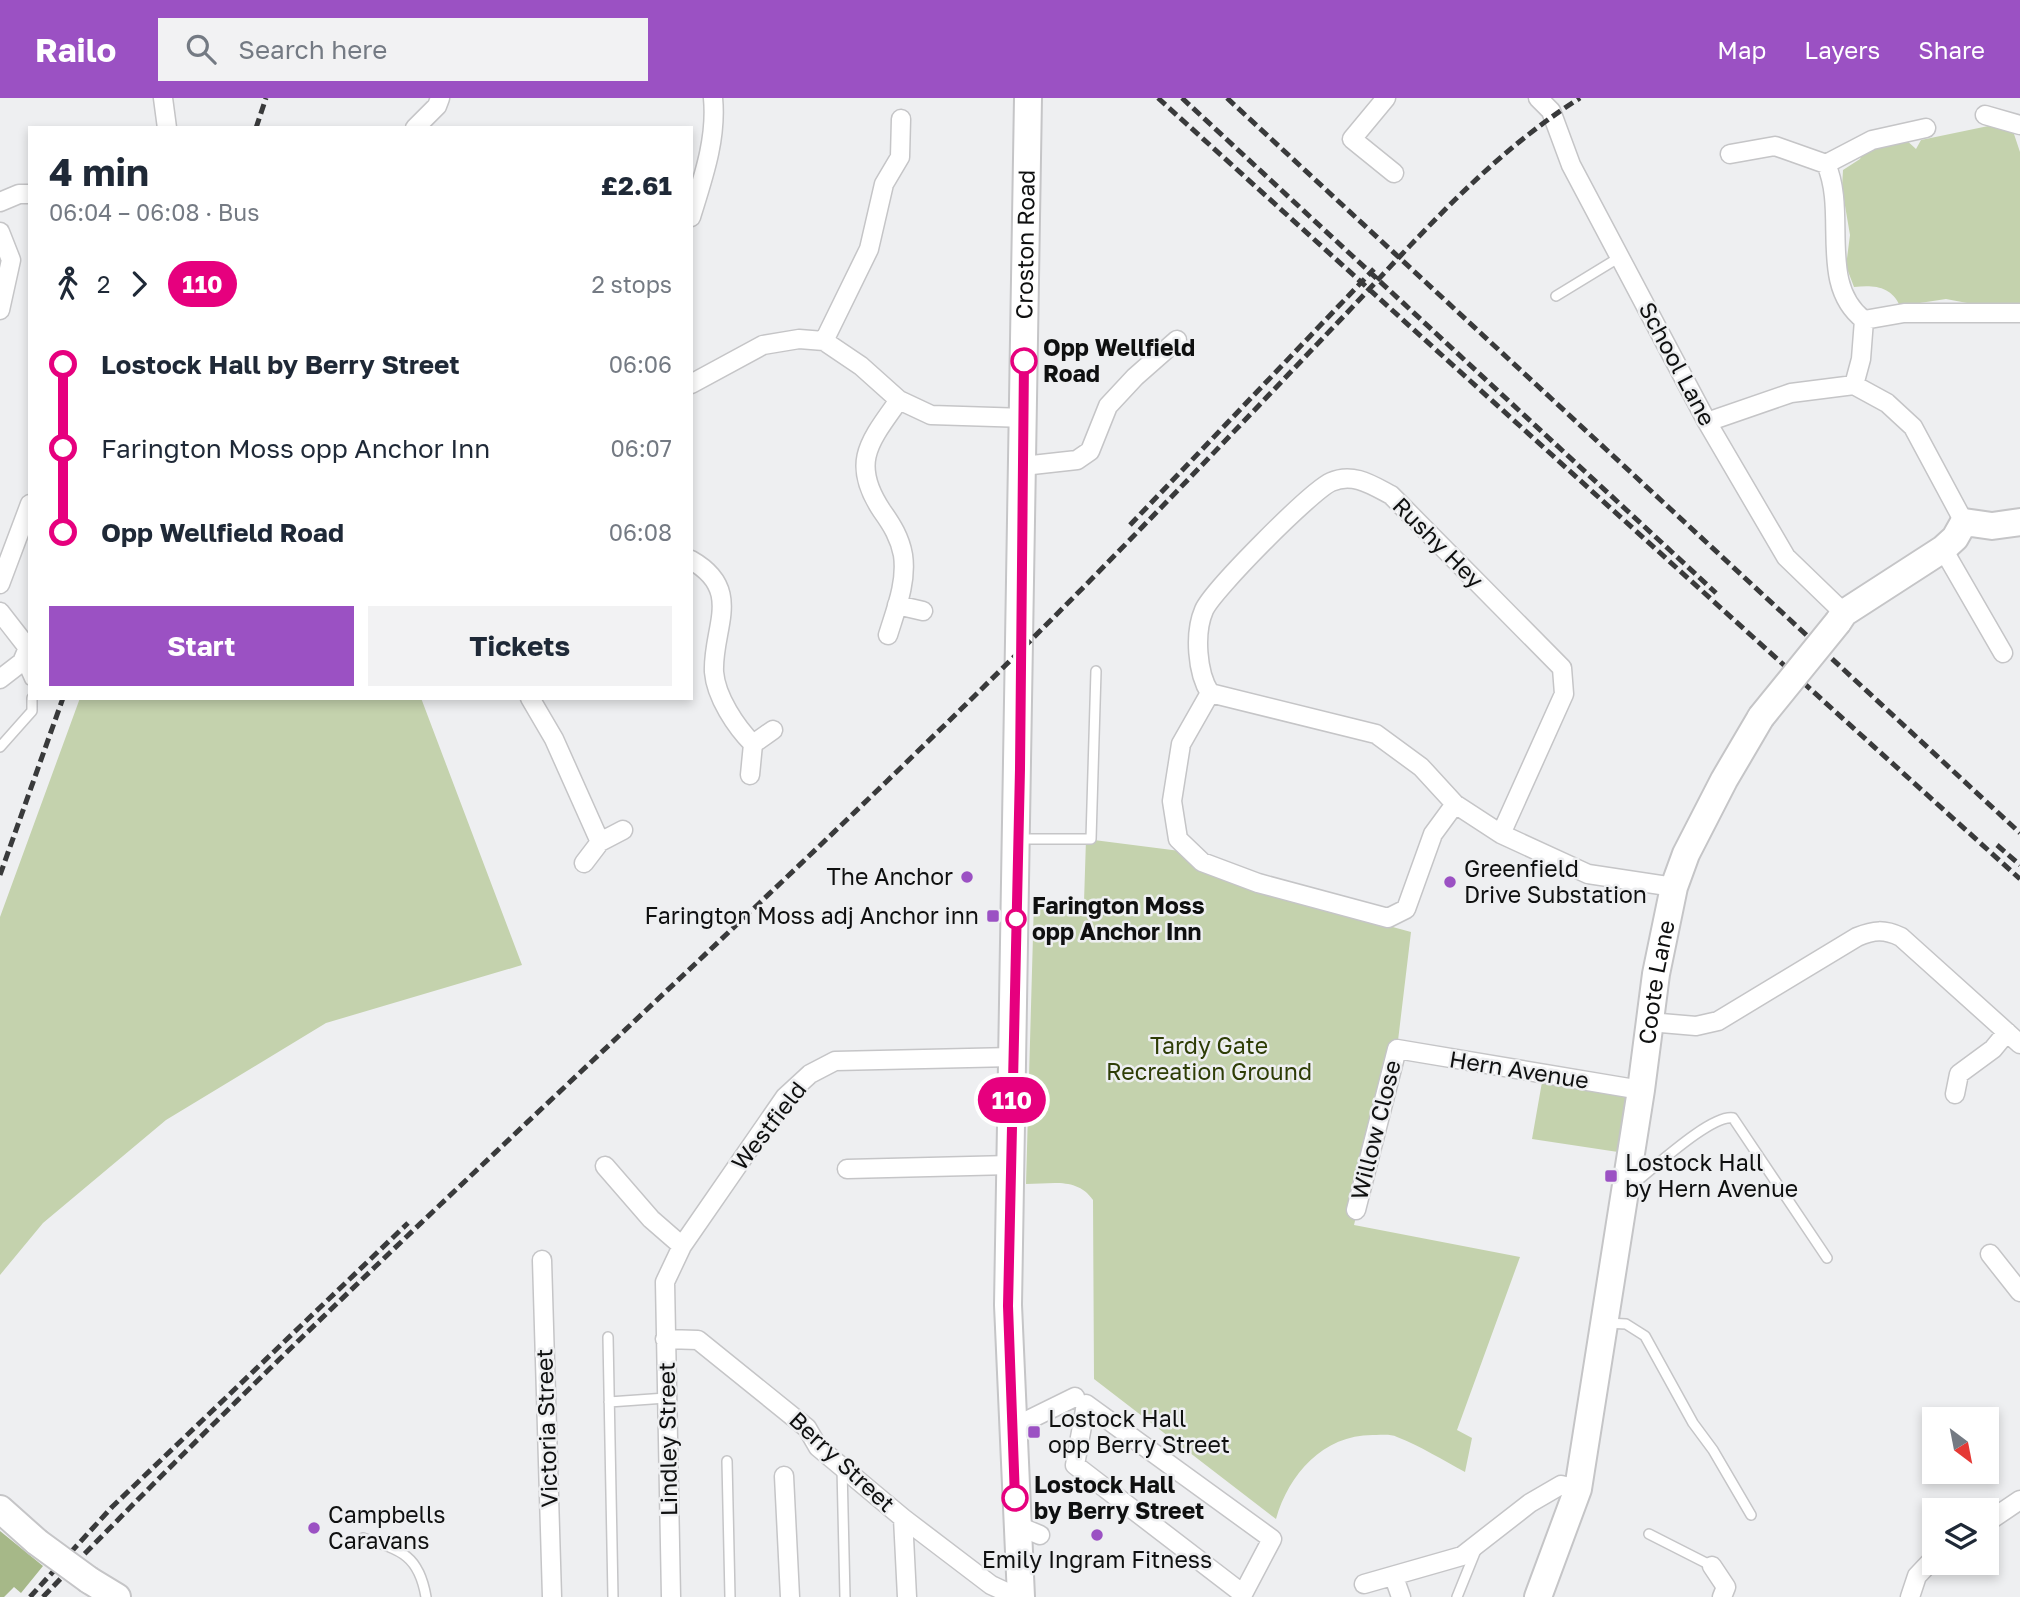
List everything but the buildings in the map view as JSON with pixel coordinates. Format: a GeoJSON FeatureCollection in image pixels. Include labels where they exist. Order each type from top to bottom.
{"type":"FeatureCollection","features":[{"type":"Feature","properties":{"kind":"street"},"geometry":{"type":"LineString","coordinates":[[163,98],[167,126]]}},
{"type":"Feature","properties":{"kind":"street"},"geometry":{"type":"LineString","coordinates":[[417,126],[437,106],[440,98]]}},
{"type":"Feature","properties":{"kind":"street"},"geometry":{"type":"LineString","coordinates":[[693,210],[708,159],[714,114],[713,98]]}},
{"type":"Feature","properties":{"kind":"street","name":"Croston Road"},"geometry":{"type":"LineString","coordinates":[[1019,1597],[1028,1530],[1014,1482],[1008,1306],[1018,839],[1028,98]]}},
{"type":"Feature","properties":{"kind":"street"},"geometry":{"type":"LineString","coordinates":[[1386,98],[1352,139],[1394,173]]}},
{"type":"Feature","properties":{"kind":"street","name":"School Lane"},"geometry":{"type":"LineString","coordinates":[[1538,98],[1551,111],[1571,166],[1707,422],[1787,557],[1841,617]]}},
{"type":"Feature","properties":{"kind":"street"},"geometry":{"type":"LineString","coordinates":[[1985,115],[2020,125]]}},
{"type":"Feature","properties":{"kind":"street"},"geometry":{"type":"LineString","coordinates":[[824,341],[869,248],[884,184],[900,157],[901,119]]}},
{"type":"Feature","properties":{"kind":"street"},"geometry":{"type":"LineString","coordinates":[[1826,164],[1872,140],[1926,128]]}},
{"type":"Feature","properties":{"kind":"street"},"geometry":{"type":"LineString","coordinates":[[1730,154],[1775,146],[1826,164],[1833,179],[1837,275],[1852,311],[1864,320],[1904,313],[2020,313]]}},
{"type":"Feature","properties":{"kind":"street"},"geometry":{"type":"LineString","coordinates":[[0,202],[19,194],[28,194]]}},
{"type":"Feature","properties":{"kind":"street"},"geometry":{"type":"LineString","coordinates":[[0,232],[11,260],[0,310]]}},
{"type":"Feature","properties":{"kind":"street"},"geometry":{"type":"LineString","coordinates":[[1854,385],[1861,359],[1864,320]]}},
{"type":"Feature","properties":{"kind":"street"},"geometry":{"type":"LineString","coordinates":[[694,375],[763,345],[799,339],[824,341],[861,366],[899,400],[931,415],[1023,418]]}},
{"type":"Feature","properties":{"kind":"street"},"geometry":{"type":"LineString","coordinates":[[1023,466],[1077,460],[1090,451],[1108,406],[1135,377],[1177,340]]}},
{"type":"Feature","properties":{"kind":"street"},"geometry":{"type":"LineString","coordinates":[[1707,422],[1791,393],[1854,385],[1886,403],[1913,427],[1964,522],[1992,526],[2020,522]]}},
{"type":"Feature","properties":{"kind":"street"},"geometry":{"type":"LineString","coordinates":[[888,635],[904,571],[902,554],[896,532],[871,495],[864,479],[864,464],[872,438],[899,400]]}},
{"type":"Feature","properties":{"kind":"street","name":"Rushy Hey"},"geometry":{"type":"LineString","coordinates":[[1210,693],[1202,680],[1197,654],[1204,610],[1245,561],[1292,515],[1331,482],[1358,478],[1391,495],[1562,668],[1564,694],[1501,834]]}},
{"type":"Feature","properties":{"kind":"street"},"geometry":{"type":"LineString","coordinates":[[0,583],[28,509]]}},
{"type":"Feature","properties":{"kind":"street","name":"Coote Lane"},"geometry":{"type":"LineString","coordinates":[[1538,1597],[1578,1489],[1641,1090],[1649,1022],[1674,887],[1686,854],[1724,780],[1761,717],[1841,617],[1942,549],[1955,538],[1964,522]]}},
{"type":"Feature","properties":{"kind":"street"},"geometry":{"type":"LineString","coordinates":[[1942,549],[2003,653]]}},
{"type":"Feature","properties":{"kind":"street"},"geometry":{"type":"LineString","coordinates":[[693,562],[715,580],[724,607],[714,673],[730,712],[753,744],[750,775]]}},
{"type":"Feature","properties":{"kind":"street"},"geometry":{"type":"LineString","coordinates":[[897,605],[923,611]]}},
{"type":"Feature","properties":{"kind":"street"},"geometry":{"type":"LineString","coordinates":[[0,612],[28,648],[22,662],[0,679]]}},
{"type":"Feature","properties":{"kind":"street"},"geometry":{"type":"LineString","coordinates":[[1455,804],[1433,834],[1406,909],[1388,918],[1258,883],[1202,862],[1178,839],[1172,802],[1181,744],[1210,693],[1376,734],[1421,767],[1455,804],[1501,834],[1588,874],[1674,887]]}},
{"type":"Feature","properties":{"kind":"street"},"geometry":{"type":"LineString","coordinates":[[531,700],[554,739],[600,842]]}},
{"type":"Feature","properties":{"kind":"street"},"geometry":{"type":"LineString","coordinates":[[753,744],[773,730]]}},
{"type":"Feature","properties":{"kind":"street"},"geometry":{"type":"LineString","coordinates":[[584,863],[600,842],[623,830]]}},
{"type":"Feature","properties":{"kind":"street"},"geometry":{"type":"LineString","coordinates":[[1649,1022],[1696,1026],[1718,1021],[1857,937],[1874,930],[1888,931],[1901,937],[2013,1038],[1959,1074],[1955,1094]]}},
{"type":"Feature","properties":{"kind":"street","name":"Hern Avenue"},"geometry":{"type":"LineString","coordinates":[[1396,1049],[1641,1090]]}},
{"type":"Feature","properties":{"kind":"street","name":"Willow Close"},"geometry":{"type":"LineString","coordinates":[[1356,1210],[1396,1049]]}},
{"type":"Feature","properties":{"kind":"street","name":"Westfield"},"geometry":{"type":"LineString","coordinates":[[665,1282],[682,1246],[785,1097],[810,1074],[835,1061],[1013,1058]]}},
{"type":"Feature","properties":{"kind":"street"},"geometry":{"type":"LineString","coordinates":[[847,1169],[1011,1165]]}},
{"type":"Feature","properties":{"kind":"street"},"geometry":{"type":"LineString","coordinates":[[605,1166],[651,1219],[682,1246]]}},
{"type":"Feature","properties":{"kind":"street"},"geometry":{"type":"LineString","coordinates":[[1990,1254],[2013,1268],[2020,1292]]}},
{"type":"Feature","properties":{"kind":"street","name":"Victoria Street"},"geometry":{"type":"LineString","coordinates":[[542,1260],[551,1597]]}},
{"type":"Feature","properties":{"kind":"street","name":"Lindley Street"},"geometry":{"type":"LineString","coordinates":[[665,1282],[671,1597]]}},
{"type":"Feature","properties":{"kind":"street","name":"Berry Street"},"geometry":{"type":"LineString","coordinates":[[666,1339],[698,1339],[807,1428],[818,1447],[903,1518],[990,1585],[1019,1597]]}},
{"type":"Feature","properties":{"kind":"street"},"geometry":{"type":"LineString","coordinates":[[1012,1429],[1075,1397]]}},
{"type":"Feature","properties":{"kind":"street"},"geometry":{"type":"LineString","coordinates":[[1086,1404],[1272,1539],[1246,1595],[1075,1465],[1086,1404]]}},
{"type":"Feature","properties":{"kind":"street"},"geometry":{"type":"LineString","coordinates":[[784,1476],[790,1597]]}},
{"type":"Feature","properties":{"kind":"street"},"geometry":{"type":"LineString","coordinates":[[1364,1584],[1462,1556],[1477,1547],[1530,1503],[1561,1485],[1578,1489]]}},
{"type":"Feature","properties":{"kind":"street"},"geometry":{"type":"LineString","coordinates":[[1999,1514],[2020,1500]]}},
{"type":"Feature","properties":{"kind":"street"},"geometry":{"type":"LineString","coordinates":[[0,1509],[37,1542],[117,1597]]}},
{"type":"Feature","properties":{"kind":"street"},"geometry":{"type":"LineString","coordinates":[[903,1518],[907,1597]]}},
{"type":"Feature","properties":{"kind":"street"},"geometry":{"type":"LineString","coordinates":[[1712,1566],[1726,1587],[1722,1597]]}},
{"type":"Feature","properties":{"kind":"street"},"geometry":{"type":"LineString","coordinates":[[1910,1597],[1917,1576],[1922,1571]]}},
{"type":"Feature","properties":{"kind":"street"},"geometry":{"type":"LineString","coordinates":[[1394,1577],[1401,1597]]}},
{"type":"Feature","properties":{"kind":"lane"},"geometry":{"type":"LineString","coordinates":[[1556,296],[1619,257]]}},
{"type":"Feature","properties":{"kind":"lane"},"geometry":{"type":"LineString","coordinates":[[22,662],[28,676]]}},
{"type":"Feature","properties":{"kind":"lane"},"geometry":{"type":"LineString","coordinates":[[1018,839],[1091,839],[1096,671]]}},
{"type":"Feature","properties":{"kind":"lane"},"geometry":{"type":"LineString","coordinates":[[0,747],[32,711],[32,700]]}},
{"type":"Feature","properties":{"kind":"lane"},"geometry":{"type":"LineString","coordinates":[[1625,1191],[1706,1127],[1726,1117],[1733,1118],[1827,1258]]}},
{"type":"Feature","properties":{"kind":"lane"},"geometry":{"type":"LineString","coordinates":[[1604,1323],[1626,1324],[1644,1336],[1693,1423],[1751,1515]]}},
{"type":"Feature","properties":{"kind":"lane"},"geometry":{"type":"LineString","coordinates":[[608,1337],[613,1597]]}},
{"type":"Feature","properties":{"kind":"lane"},"geometry":{"type":"LineString","coordinates":[[609,1402],[666,1398]]}},
{"type":"Feature","properties":{"kind":"lane"},"geometry":{"type":"LineString","coordinates":[[727,1461],[730,1597]]}},
{"type":"Feature","properties":{"kind":"lane"},"geometry":{"type":"LineString","coordinates":[[842,1468],[845,1597]]}},
{"type":"Feature","properties":{"kind":"lane"},"geometry":{"type":"LineString","coordinates":[[1648,1534],[1712,1566]]}},
{"type":"Feature","properties":{"kind":"lane"},"geometry":{"type":"LineString","coordinates":[[363,1538],[407,1556],[422,1574],[426,1597]]}},
{"type":"Feature","properties":{"kind":"lane"},"geometry":{"type":"LineString","coordinates":[[1457,1597],[1477,1547]]}},
{"type":"Feature","properties":{"kind":"green space"},"geometry":{"type":"Polygon","coordinates":[[[1998,124],[2014,134],[2020,152],[2020,305],[1983,306],[1946,299],[1900,306],[1892,294],[1881,288],[1854,287],[1846,266],[1850,235],[1842,188],[1843,170],[1860,159],[1864,150],[1904,138],[1916,149],[1921,140],[1998,124]]]}},
{"type":"Feature","properties":{"kind":"green space"},"geometry":{"type":"Polygon","coordinates":[[[79,700],[422,700],[522,965],[326,1023],[166,1120],[43,1223],[0,1275],[0,917],[79,700]]]}},
{"type":"Feature","properties":{"kind":"green space","name":"Tardy Gate Recreation Ground"},"geometry":{"type":"Polygon","coordinates":[[[1086,839],[1180,851],[1301,902],[1411,932],[1397,1049],[1354,1225],[1520,1257],[1457,1430],[1472,1438],[1465,1472],[1395,1436],[1358,1436],[1325,1449],[1312,1459],[1290,1486],[1276,1519],[1094,1379],[1093,1200],[1087,1193],[1072,1185],[1026,1184],[1034,900],[1084,902],[1086,839]]]}},
{"type":"Feature","properties":{"kind":"green space"},"geometry":{"type":"Polygon","coordinates":[[[1542,1082],[1626,1096],[1618,1152],[1532,1139],[1542,1082]]]}},
{"type":"Feature","properties":{"kind":"green space"},"geometry":{"type":"Polygon","coordinates":[[[0,1531],[43,1566],[21,1593],[14,1587],[4,1597],[0,1597],[0,1531]]]}},
{"type":"Feature","properties":{"kind":"railway"},"geometry":{"type":"LineString","coordinates":[[257,126],[266,98]]}},
{"type":"Feature","properties":{"kind":"railway"},"geometry":{"type":"LineString","coordinates":[[1158,98],[2020,879]]}},
{"type":"Feature","properties":{"kind":"railway"},"geometry":{"type":"LineString","coordinates":[[1182,98],[1716,593]]}},
{"type":"Feature","properties":{"kind":"railway"},"geometry":{"type":"LineString","coordinates":[[1227,98],[2020,833]]}},
{"type":"Feature","properties":{"kind":"railway"},"geometry":{"type":"LineString","coordinates":[[43,1597],[289,1350],[794,871],[1043,628],[1455,200],[1515,146],[1580,98]]}},
{"type":"Feature","properties":{"kind":"railway"},"geometry":{"type":"LineString","coordinates":[[1130,525],[1374,269]]}},
{"type":"Feature","properties":{"kind":"railway"},"geometry":{"type":"LineString","coordinates":[[0,875],[62,700]]}},
{"type":"Feature","properties":{"kind":"railway"},"geometry":{"type":"LineString","coordinates":[[1997,845],[2020,865]]}},
{"type":"Feature","properties":{"kind":"railway"},"geometry":{"type":"LineString","coordinates":[[30,1597],[112,1507],[408,1223]]}},
{"type":"Feature","properties":{"kind":"bus line","name":"110"},"geometry":{"type":"LineString","coordinates":[[1015,1498],[1008,1306],[1020,769],[1024,361]]}},
{"type":"Feature","properties":{"kind":"place","name":"Opp Wellfield Road"},"geometry":{"type":"Point","coordinates":[1024,361]}},
{"type":"Feature","properties":{"kind":"place","name":"The Anchor"},"geometry":{"type":"Point","coordinates":[967,877]}},
{"type":"Feature","properties":{"kind":"place","name":"Greenfield Drive Substation"},"geometry":{"type":"Point","coordinates":[1450,882]}},
{"type":"Feature","properties":{"kind":"place","name":"Farington Moss adj Anchor inn"},"geometry":{"type":"Point","coordinates":[993,916]}},
{"type":"Feature","properties":{"kind":"place","name":"Farington Moss opp Anchor Inn"},"geometry":{"type":"Point","coordinates":[1016,919]}},
{"type":"Feature","properties":{"kind":"place","name":"Lostock Hall by Hern Avenue"},"geometry":{"type":"Point","coordinates":[1611,1176]}},
{"type":"Feature","properties":{"kind":"place","name":"Lostock Hall opp Berry Street"},"geometry":{"type":"Point","coordinates":[1034,1432]}},
{"type":"Feature","properties":{"kind":"place","name":"Lostock Hall by Berry Street"},"geometry":{"type":"Point","coordinates":[1015,1498]}},
{"type":"Feature","properties":{"kind":"place","name":"Campbells Caravans"},"geometry":{"type":"Point","coordinates":[314,1528]}},
{"type":"Feature","properties":{"kind":"place","name":"Emily Ingram Fitness"},"geometry":{"type":"Point","coordinates":[1097,1535]}}]}
